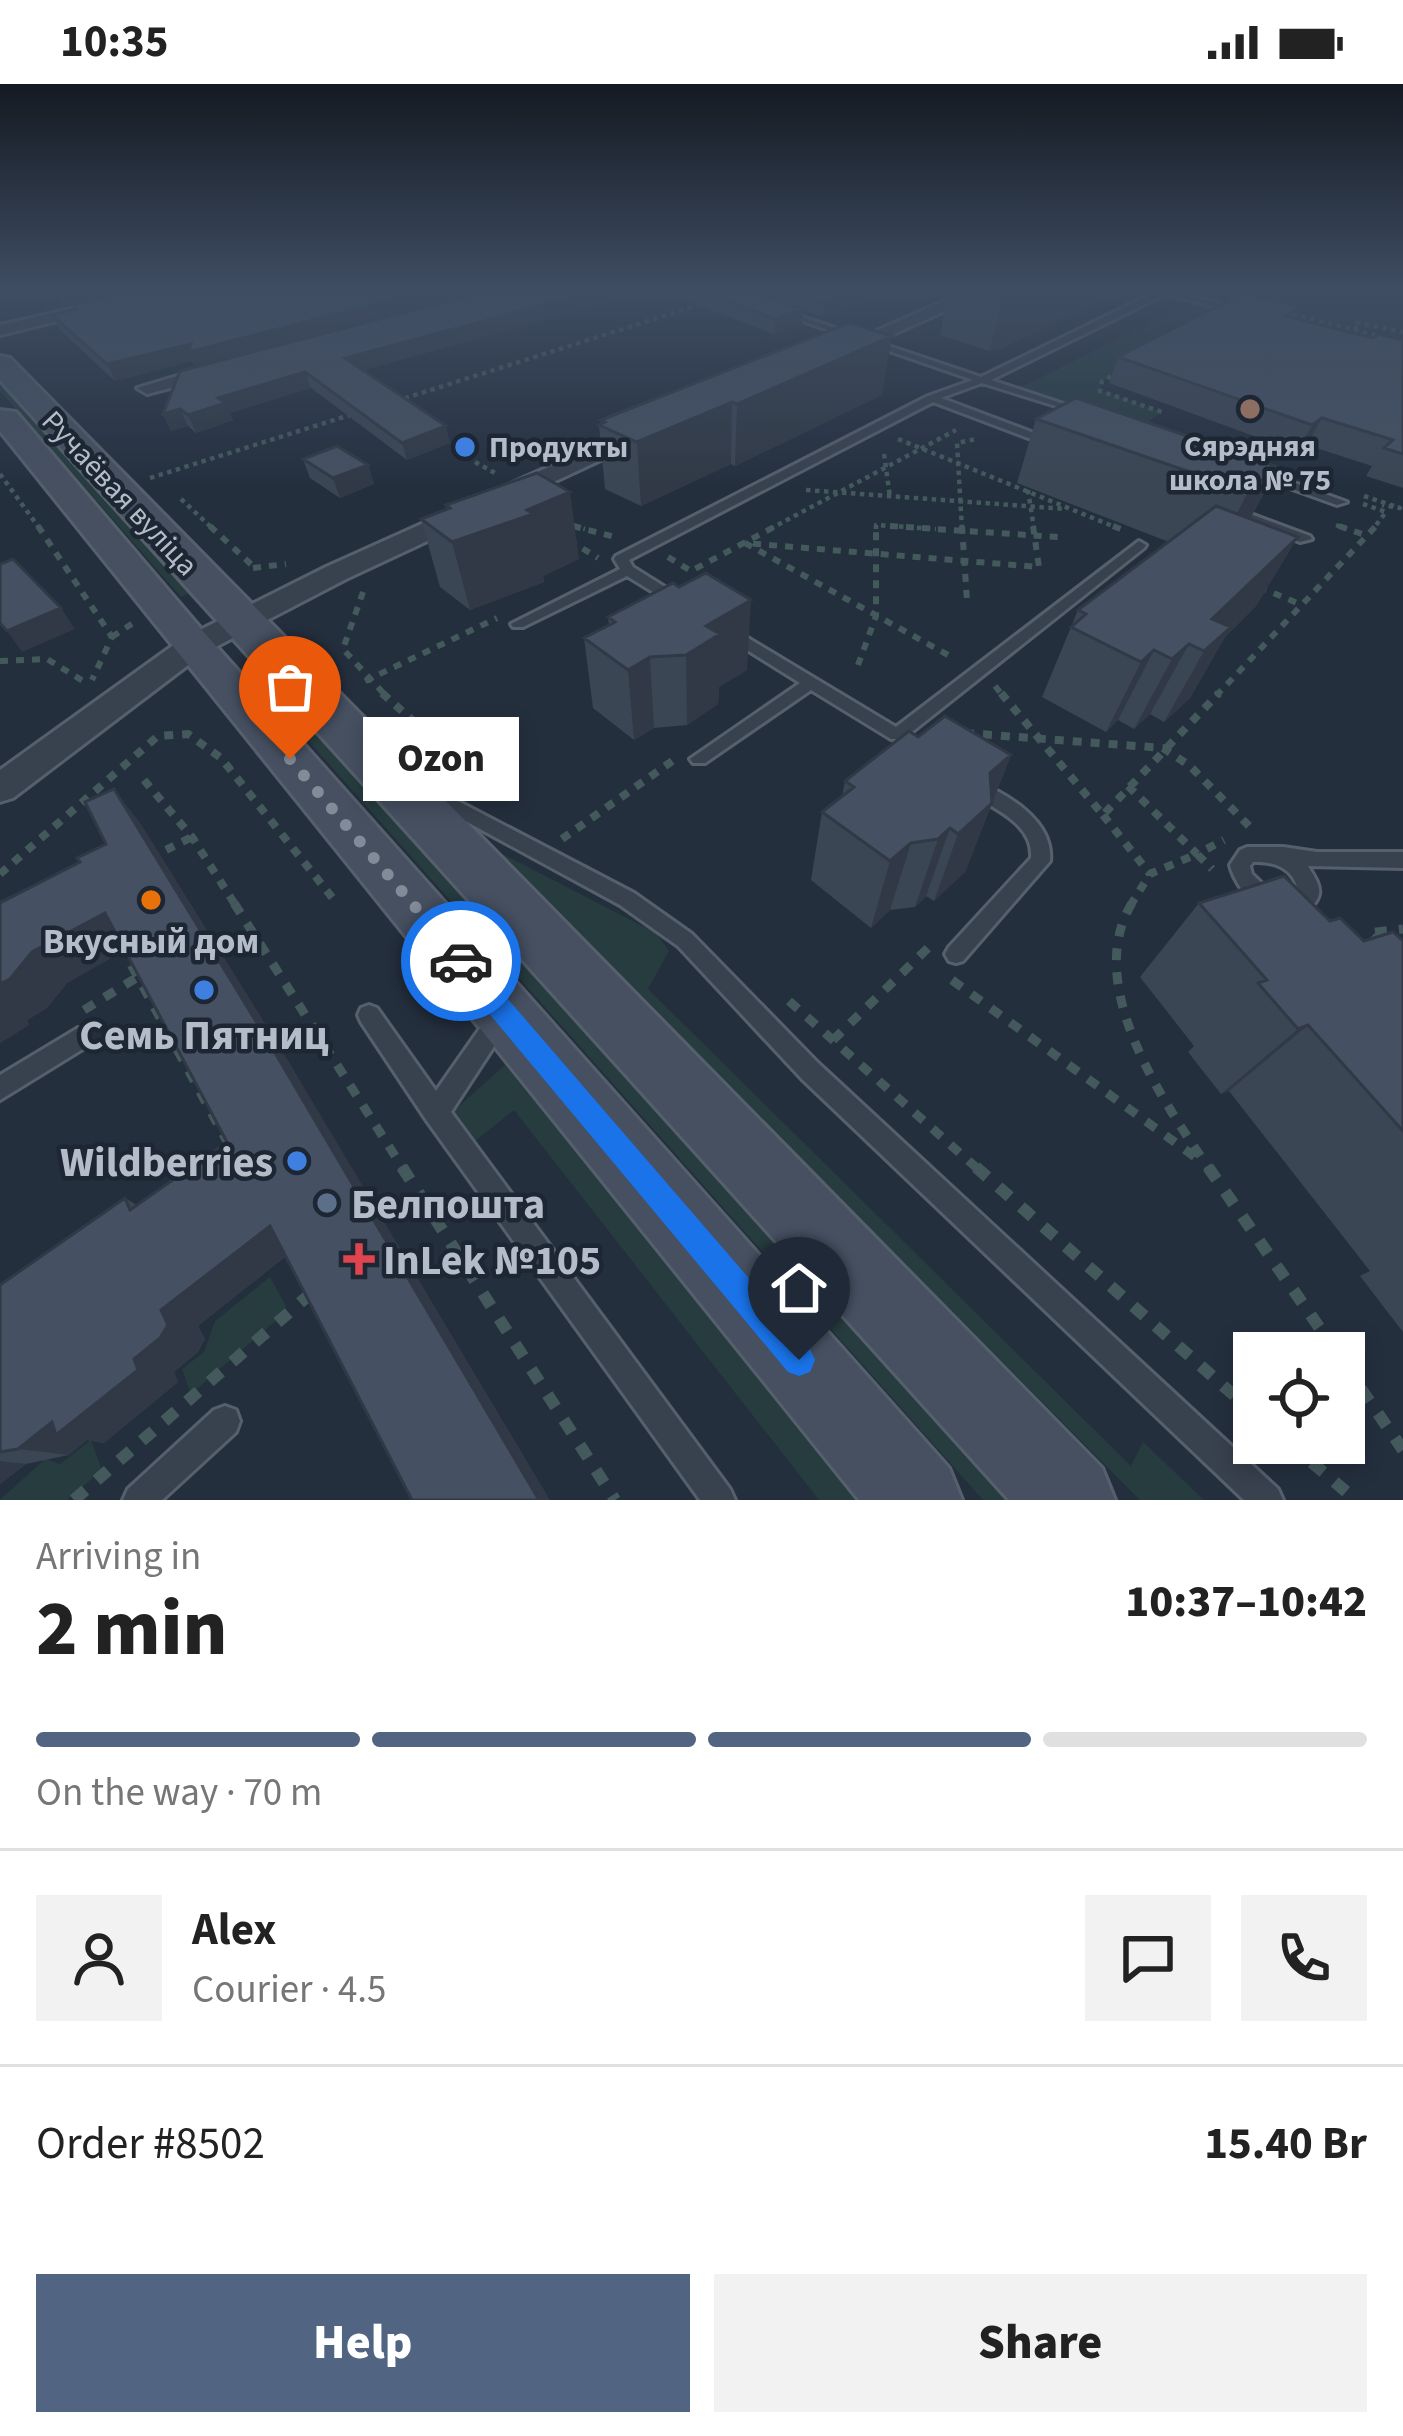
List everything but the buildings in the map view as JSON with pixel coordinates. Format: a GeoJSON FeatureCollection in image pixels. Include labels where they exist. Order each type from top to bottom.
{"type":"FeatureCollection","features":[{"type":"Feature","properties":{"kind":"main road","name":"Ручаёвая вуліца"},"geometry":{"type":"LineString","coordinates":[[0,364],[114,489],[188,630]]}},
{"type":"Feature","properties":{"kind":"main road","name":"Ручаёвая вуліца"},"geometry":{"type":"LineString","coordinates":[[0,412],[188,630]]}},
{"type":"Feature","properties":{"kind":"main road"},"geometry":{"type":"LineString","coordinates":[[188,630],[372,763],[1070,1500]]}},
{"type":"Feature","properties":{"kind":"main road"},"geometry":{"type":"LineString","coordinates":[[188,630],[917,1500]]}},
{"type":"Feature","properties":{"kind":"street"},"geometry":{"type":"LineString","coordinates":[[825,357],[830,355]]}},
{"type":"Feature","properties":{"kind":"street"},"geometry":{"type":"LineString","coordinates":[[147,388],[237,365]]}},
{"type":"Feature","properties":{"kind":"street"},"geometry":{"type":"LineString","coordinates":[[0,789],[188,630],[675,419]]}},
{"type":"Feature","properties":{"kind":"lane"},"geometry":{"type":"LineString","coordinates":[[911,355],[1103,420]]}},
{"type":"Feature","properties":{"kind":"lane"},"geometry":{"type":"LineString","coordinates":[[688,608],[628,570],[621,559],[932,398],[1032,355]]}},
{"type":"Feature","properties":{"kind":"lane"},"geometry":{"type":"LineString","coordinates":[[932,398],[1067,449]]}},
{"type":"Feature","properties":{"kind":"lane"},"geometry":{"type":"LineString","coordinates":[[1233,465],[1344,500]]}},
{"type":"Feature","properties":{"kind":"lane"},"geometry":{"type":"LineString","coordinates":[[1218,506],[1305,538]]}},
{"type":"Feature","properties":{"kind":"lane"},"geometry":{"type":"LineString","coordinates":[[709,620],[906,741],[1138,541]]}},
{"type":"Feature","properties":{"kind":"lane"},"geometry":{"type":"LineString","coordinates":[[518,624],[628,570]]}},
{"type":"Feature","properties":{"kind":"lane"},"geometry":{"type":"LineString","coordinates":[[696,753],[810,683]]}},
{"type":"Feature","properties":{"kind":"lane"},"geometry":{"type":"LineString","coordinates":[[372,763],[627,899],[686,940],[810,1071],[1267,1500]]}},
{"type":"Feature","properties":{"kind":"lane"},"geometry":{"type":"LineString","coordinates":[[950,771],[1022,819],[1041,837],[1044,850],[1040,861],[956,954]]}},
{"type":"Feature","properties":{"kind":"lane"},"geometry":{"type":"LineString","coordinates":[[1262,844],[1316,860],[1403,860]]}},
{"type":"Feature","properties":{"kind":"lane"},"geometry":{"type":"LineString","coordinates":[[1262,844],[1240,865],[1243,878],[1293,928]]}},
{"type":"Feature","properties":{"kind":"lane"},"geometry":{"type":"LineString","coordinates":[[1262,844],[1292,863],[1310,888],[1298,903],[1262,896]]}},
{"type":"Feature","properties":{"kind":"lane"},"geometry":{"type":"LineString","coordinates":[[436,1112],[504,1012]]}},
{"type":"Feature","properties":{"kind":"lane"},"geometry":{"type":"LineString","coordinates":[[369,1015],[718,1500]]}},
{"type":"Feature","properties":{"kind":"lane"},"geometry":{"type":"LineString","coordinates":[[0,1088],[77,1040]]}},
{"type":"Feature","properties":{"kind":"lane"},"geometry":{"type":"LineString","coordinates":[[139,1500],[225,1421]]}},
{"type":"Feature","properties":{"kind":"path"},"geometry":{"type":"LineString","coordinates":[[389,403],[540,355]]}},
{"type":"Feature","properties":{"kind":"path"},"geometry":{"type":"LineString","coordinates":[[1121,371],[1102,381],[1100,391],[1162,412]]}},
{"type":"Feature","properties":{"kind":"path"},"geometry":{"type":"LineString","coordinates":[[114,489],[366,410]]}},
{"type":"Feature","properties":{"kind":"path"},"geometry":{"type":"LineString","coordinates":[[548,519],[647,545],[691,571],[962,427]]}},
{"type":"Feature","properties":{"kind":"path"},"geometry":{"type":"LineString","coordinates":[[951,433],[956,443],[967,601]]}},
{"type":"Feature","properties":{"kind":"path"},"geometry":{"type":"LineString","coordinates":[[956,443],[993,436]]}},
{"type":"Feature","properties":{"kind":"path"},"geometry":{"type":"LineString","coordinates":[[897,439],[1028,490],[1138,541]]}},
{"type":"Feature","properties":{"kind":"path"},"geometry":{"type":"LineString","coordinates":[[884,454],[890,497]]}},
{"type":"Feature","properties":{"kind":"path"},"geometry":{"type":"LineString","coordinates":[[0,474],[75,576],[112,637]]}},
{"type":"Feature","properties":{"kind":"path"},"geometry":{"type":"LineString","coordinates":[[804,490],[1075,510]]}},
{"type":"Feature","properties":{"kind":"path"},"geometry":{"type":"LineString","coordinates":[[746,543],[1039,567],[1028,490]]}},
{"type":"Feature","properties":{"kind":"path"},"geometry":{"type":"LineString","coordinates":[[1102,815],[1386,512],[1344,500]]}},
{"type":"Feature","properties":{"kind":"path"},"geometry":{"type":"LineString","coordinates":[[1330,522],[1368,536]]}},
{"type":"Feature","properties":{"kind":"path"},"geometry":{"type":"LineString","coordinates":[[858,665],[876,616],[877,524],[1058,537]]}},
{"type":"Feature","properties":{"kind":"path"},"geometry":{"type":"LineString","coordinates":[[562,536],[598,558]]}},
{"type":"Feature","properties":{"kind":"path"},"geometry":{"type":"LineString","coordinates":[[746,543],[948,656]]}},
{"type":"Feature","properties":{"kind":"path"},"geometry":{"type":"LineString","coordinates":[[1240,580],[1302,605]]}},
{"type":"Feature","properties":{"kind":"path"},"geometry":{"type":"LineString","coordinates":[[112,637],[188,630]]}},
{"type":"Feature","properties":{"kind":"path"},"geometry":{"type":"LineString","coordinates":[[0,661],[46,659],[90,685],[112,637]]}},
{"type":"Feature","properties":{"kind":"path"},"geometry":{"type":"LineString","coordinates":[[990,681],[1150,874]]}},
{"type":"Feature","properties":{"kind":"path"},"geometry":{"type":"LineString","coordinates":[[954,732],[1163,748],[1190,766],[1262,844]]}},
{"type":"Feature","properties":{"kind":"path"},"geometry":{"type":"LineString","coordinates":[[0,874],[158,736],[188,734],[221,758],[335,901]]}},
{"type":"Feature","properties":{"kind":"path"},"geometry":{"type":"LineString","coordinates":[[556,843],[696,753]]}},
{"type":"Feature","properties":{"kind":"path"},"geometry":{"type":"LineString","coordinates":[[144,780],[192,837],[615,1500]]}},
{"type":"Feature","properties":{"kind":"path"},"geometry":{"type":"LineString","coordinates":[[132,866],[192,837]]}},
{"type":"Feature","properties":{"kind":"path"},"geometry":{"type":"LineString","coordinates":[[1229,887],[1197,854],[1150,874],[1127,910],[1115,958],[1126,1023],[1176,1120],[1323,1332]]}},
{"type":"Feature","properties":{"kind":"path"},"geometry":{"type":"LineString","coordinates":[[110,923],[235,1156]]}},
{"type":"Feature","properties":{"kind":"path"},"geometry":{"type":"LineString","coordinates":[[1391,956],[1368,933],[1403,929]]}},
{"type":"Feature","properties":{"kind":"path"},"geometry":{"type":"LineString","coordinates":[[833,1040],[935,941]]}},
{"type":"Feature","properties":{"kind":"path"},"geometry":{"type":"LineString","coordinates":[[956,954],[940,971],[1210,1168]]}},
{"type":"Feature","properties":{"kind":"path"},"geometry":{"type":"LineString","coordinates":[[299,1275],[320,1316]]}},
{"type":"Feature","properties":{"kind":"path"},"geometry":{"type":"LineString","coordinates":[[74,1500],[309,1295]]}},
{"type":"Feature","properties":{"kind":"path"},"geometry":{"type":"LineString","coordinates":[[1199,1366],[1233,1395]]}},
{"type":"Feature","properties":{"kind":"path"},"geometry":{"type":"LineString","coordinates":[[1365,1395],[1403,1450]]}},
{"type":"Feature","properties":{"kind":"path"},"geometry":{"type":"LineString","coordinates":[[1313,1464],[1355,1500]]}},
{"type":"Feature","properties":{"kind":"green space"},"geometry":{"type":"Polygon","coordinates":[[[1086,355],[1151,355],[1102,382],[1100,390],[1162,412],[1148,422],[1202,440],[1202,444],[1020,388],[1086,355]]]}},
{"type":"Feature","properties":{"kind":"green space"},"geometry":{"type":"Polygon","coordinates":[[[1380,355],[1403,355],[1403,364],[1380,355]]]}},
{"type":"Feature","properties":{"kind":"green space"},"geometry":{"type":"Polygon","coordinates":[[[0,376],[197,590],[181,597],[0,391],[0,376]]]}},
{"type":"Feature","properties":{"kind":"green space"},"geometry":{"type":"Polygon","coordinates":[[[308,720],[1027,1500],[983,1500],[296,727],[308,720]]]}},
{"type":"Feature","properties":{"kind":"green space"},"geometry":{"type":"Polygon","coordinates":[[[487,846],[656,933],[669,951],[648,989],[1131,1466],[1143,1442],[1204,1500],[1140,1500],[487,846]]]}},
{"type":"Feature","properties":{"kind":"green space"},"geometry":{"type":"Polygon","coordinates":[[[506,1064],[870,1500],[819,1500],[514,1110],[465,1149],[448,1116],[506,1064]]]}},
{"type":"Feature","properties":{"kind":"green space"},"geometry":{"type":"Polygon","coordinates":[[[270,1277],[286,1306],[281,1316],[191,1394],[182,1369],[204,1352],[215,1321],[270,1277]]]}},
{"type":"Feature","properties":{"kind":"green space"},"geometry":{"type":"Polygon","coordinates":[[[91,1440],[102,1470],[67,1500],[0,1500],[45,1459],[60,1464],[91,1440]]]}},
{"type":"Feature","properties":{"kind":"way so far"},"geometry":{"type":"LineString","coordinates":[[290,759],[461,961]]}},
{"type":"Feature","properties":{"kind":"place","name":"Сярэдняя школа № 75"},"geometry":{"type":"Point","coordinates":[1250,409]}},
{"type":"Feature","properties":{"kind":"place","name":"Продукты"},"geometry":{"type":"Point","coordinates":[465,447]}},
{"type":"Feature","properties":{"kind":"place","name":"Ozon"},"geometry":{"type":"Point","coordinates":[290,759]}},
{"type":"Feature","properties":{"kind":"place","name":"Вкусный дом"},"geometry":{"type":"Point","coordinates":[151,900]}},
{"type":"Feature","properties":{"kind":"place","name":"Семь Пятниц"},"geometry":{"type":"Point","coordinates":[204,990]}},
{"type":"Feature","properties":{"kind":"place","name":"Wildberries"},"geometry":{"type":"Point","coordinates":[297,1161]}},
{"type":"Feature","properties":{"kind":"place","name":"Белпошта"},"geometry":{"type":"Point","coordinates":[327,1203]}},
{"type":"Feature","properties":{"kind":"place","name":"InLek №105"},"geometry":{"type":"Point","coordinates":[359,1259]}},
{"type":"Feature","properties":{"kind":"route"},"geometry":{"type":"LineString","coordinates":[[461,961],[799,1360]]}}]}
